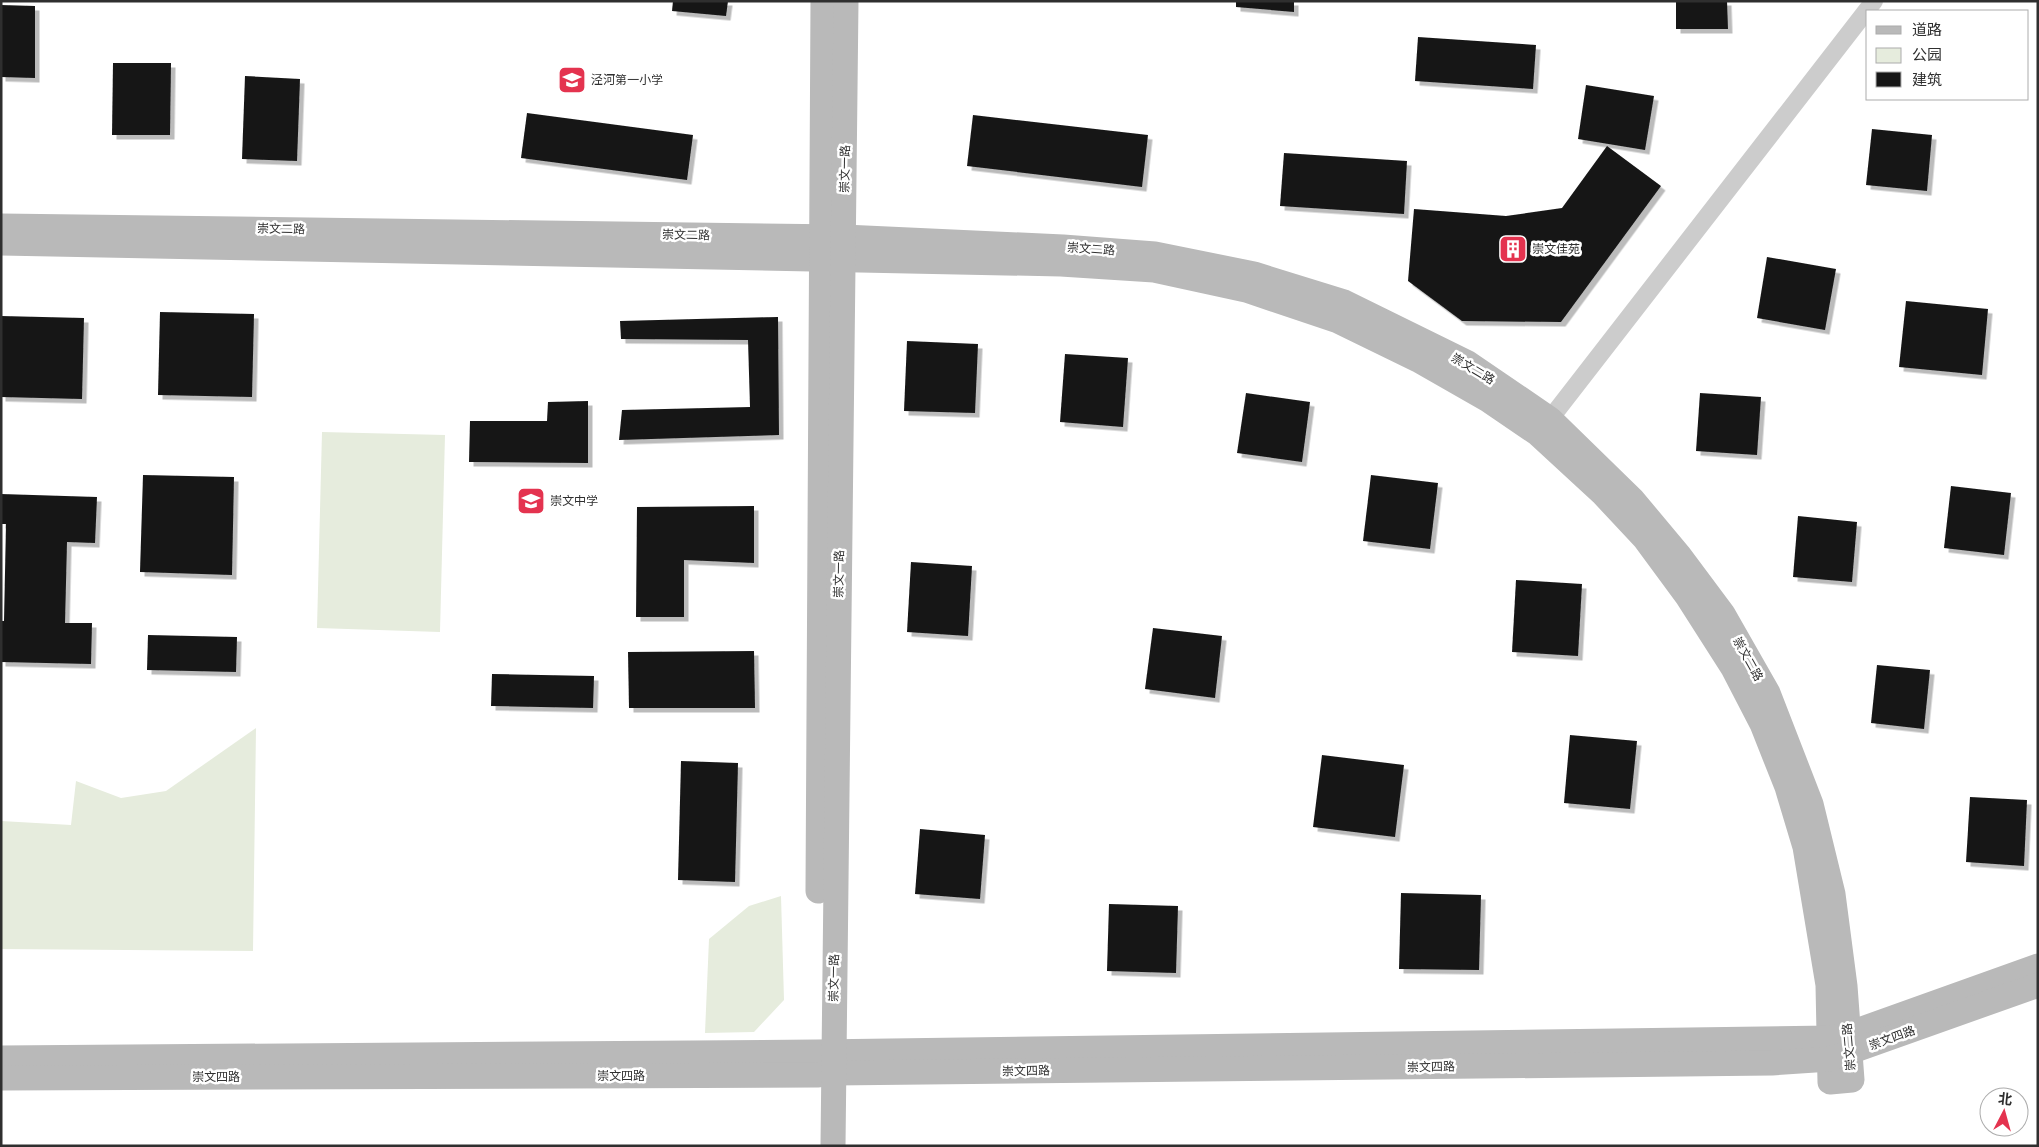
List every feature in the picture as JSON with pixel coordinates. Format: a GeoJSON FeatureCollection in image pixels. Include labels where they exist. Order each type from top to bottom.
{"type":"FeatureCollection","features":[{"type":"Feature","properties":{"kind":"street","name":"崇文一路"},"geometry":{"type":"LineString","coordinates":[[823,1],[833,248]]}},
{"type":"Feature","properties":{"kind":"street","name":"崇文一路"},"geometry":{"type":"LineString","coordinates":[[816,1146],[825,1063],[833,248],[846,1]]}},
{"type":"Feature","properties":{"kind":"street"},"geometry":{"type":"LineString","coordinates":[[1544,427],[1866,11]]}},
{"type":"Feature","properties":{"kind":"street","name":"崇文二路"},"geometry":{"type":"LineString","coordinates":[[1,226],[833,248],[1154,270],[1246,290],[1338,321],[1418,360],[1488,400],[1544,427],[1633,500],[1679,555],[1723,614],[1768,693],[1811,804],[1833,894],[1845,986],[1839,1046]]}},
{"type":"Feature","properties":{"kind":"street","name":"崇文二路"},"geometry":{"type":"LineString","coordinates":[[1,243],[833,248]]}},
{"type":"Feature","properties":{"kind":"street","name":"崇文四路"},"geometry":{"type":"LineString","coordinates":[[1839,1046],[2038,966]]}},
{"type":"Feature","properties":{"kind":"street","name":"崇文四路"},"geometry":{"type":"LineString","coordinates":[[1,1058],[825,1063],[1772,1063],[1839,1046],[2038,985]]}},
{"type":"Feature","properties":{"kind":"street","name":"崇文一路"},"geometry":{"type":"LineString","coordinates":[[825,1063],[833,1146]]}},
{"type":"Feature","properties":{"kind":"street","name":"崇文四路"},"geometry":{"type":"LineString","coordinates":[[1,1078],[825,1063]]}},
{"type":"Feature","properties":{"kind":"green space"},"geometry":{"type":"Polygon","coordinates":[[[322,432],[445,435],[440,632],[317,628],[322,432]]]}},
{"type":"Feature","properties":{"kind":"green space"},"geometry":{"type":"Polygon","coordinates":[[[256,728],[253,951],[1,949],[1,821],[71,825],[76,781],[121,798],[166,791],[256,728]]]}},
{"type":"Feature","properties":{"kind":"green space"},"geometry":{"type":"Polygon","coordinates":[[[781,896],[784,1000],[754,1032],[705,1033],[709,939],[749,906],[781,896]]]}},
{"type":"Feature","properties":{"kind":"building"},"geometry":{"type":"Polygon","coordinates":[[[673,1],[728,1],[726,16],[672,11],[673,1]]]}},
{"type":"Feature","properties":{"kind":"building"},"geometry":{"type":"Polygon","coordinates":[[[1236,1],[1294,1],[1294,12],[1236,7],[1236,1]]]}},
{"type":"Feature","properties":{"kind":"building"},"geometry":{"type":"Polygon","coordinates":[[[1676,1],[1727,1],[1728,29],[1676,29],[1676,1]]]}},
{"type":"Feature","properties":{"kind":"building"},"geometry":{"type":"Polygon","coordinates":[[[1,5],[35,6],[35,78],[1,77],[1,5]]]}},
{"type":"Feature","properties":{"kind":"building"},"geometry":{"type":"Polygon","coordinates":[[[1418,37],[1536,45],[1533,89],[1415,81],[1418,37]]]}},
{"type":"Feature","properties":{"kind":"building"},"geometry":{"type":"Polygon","coordinates":[[[113,63],[171,63],[170,135],[112,135],[113,63]]]}},
{"type":"Feature","properties":{"kind":"building"},"geometry":{"type":"Polygon","coordinates":[[[245,76],[300,79],[297,161],[242,159],[245,76]]]}},
{"type":"Feature","properties":{"kind":"building"},"geometry":{"type":"Polygon","coordinates":[[[1586,85],[1654,96],[1645,150],[1578,139],[1586,85]]]}},
{"type":"Feature","properties":{"kind":"building","name":"泾河第一小学"},"geometry":{"type":"Polygon","coordinates":[[[527,113],[693,135],[687,180],[521,158],[527,113]]]}},
{"type":"Feature","properties":{"kind":"building"},"geometry":{"type":"Polygon","coordinates":[[[973,115],[1148,135],[1142,187],[967,166],[973,115]]]}},
{"type":"Feature","properties":{"kind":"building"},"geometry":{"type":"Polygon","coordinates":[[[1872,129],[1932,135],[1927,191],[1866,185],[1872,129]]]}},
{"type":"Feature","properties":{"kind":"building","name":"崇文佳苑"},"geometry":{"type":"Polygon","coordinates":[[[1607,146],[1661,186],[1561,322],[1462,321],[1408,281],[1414,209],[1506,216],[1562,208],[1607,146]]]}},
{"type":"Feature","properties":{"kind":"building"},"geometry":{"type":"Polygon","coordinates":[[[1284,153],[1407,161],[1404,214],[1280,206],[1284,153]]]}},
{"type":"Feature","properties":{"kind":"building"},"geometry":{"type":"Polygon","coordinates":[[[1767,257],[1836,269],[1825,330],[1757,318],[1767,257]]]}},
{"type":"Feature","properties":{"kind":"building"},"geometry":{"type":"Polygon","coordinates":[[[1906,301],[1988,309],[1982,375],[1899,367],[1906,301]]]}},
{"type":"Feature","properties":{"kind":"building"},"geometry":{"type":"Polygon","coordinates":[[[160,312],[254,314],[252,397],[158,395],[160,312]]]}},
{"type":"Feature","properties":{"kind":"building"},"geometry":{"type":"Polygon","coordinates":[[[1,316],[84,318],[82,399],[1,397],[1,316]]]}},
{"type":"Feature","properties":{"kind":"building"},"geometry":{"type":"Polygon","coordinates":[[[778,317],[779,435],[619,440],[622,410],[750,407],[748,340],[621,339],[620,321],[778,317]]]}},
{"type":"Feature","properties":{"kind":"building"},"geometry":{"type":"Polygon","coordinates":[[[907,341],[978,344],[975,413],[904,411],[907,341]]]}},
{"type":"Feature","properties":{"kind":"building"},"geometry":{"type":"Polygon","coordinates":[[[1065,354],[1128,358],[1123,427],[1060,422],[1065,354]]]}},
{"type":"Feature","properties":{"kind":"building"},"geometry":{"type":"Polygon","coordinates":[[[1246,393],[1310,402],[1302,462],[1237,453],[1246,393]]]}},
{"type":"Feature","properties":{"kind":"building"},"geometry":{"type":"Polygon","coordinates":[[[1700,393],[1761,397],[1757,455],[1696,451],[1700,393]]]}},
{"type":"Feature","properties":{"kind":"building","name":"崇文中学"},"geometry":{"type":"Polygon","coordinates":[[[588,401],[588,463],[469,462],[470,421],[547,421],[548,402],[588,401]]]}},
{"type":"Feature","properties":{"kind":"building"},"geometry":{"type":"Polygon","coordinates":[[[143,475],[234,477],[232,575],[140,572],[143,475]]]}},
{"type":"Feature","properties":{"kind":"building"},"geometry":{"type":"Polygon","coordinates":[[[1371,475],[1438,483],[1430,549],[1363,541],[1371,475]]]}},
{"type":"Feature","properties":{"kind":"building"},"geometry":{"type":"Polygon","coordinates":[[[1951,486],[2011,493],[2004,555],[1944,548],[1951,486]]]}},
{"type":"Feature","properties":{"kind":"building"},"geometry":{"type":"Polygon","coordinates":[[[1,494],[97,497],[95,543],[67,542],[65,623],[92,623],[91,664],[1,662],[1,621],[4,621],[6,524],[1,524],[1,494]]]}},
{"type":"Feature","properties":{"kind":"building"},"geometry":{"type":"Polygon","coordinates":[[[754,506],[754,563],[684,560],[684,617],[636,617],[637,507],[754,506]]]}},
{"type":"Feature","properties":{"kind":"building"},"geometry":{"type":"Polygon","coordinates":[[[1798,516],[1857,522],[1852,582],[1793,577],[1798,516]]]}},
{"type":"Feature","properties":{"kind":"building"},"geometry":{"type":"Polygon","coordinates":[[[911,562],[972,566],[968,636],[907,632],[911,562]]]}},
{"type":"Feature","properties":{"kind":"building"},"geometry":{"type":"Polygon","coordinates":[[[1516,580],[1582,584],[1578,656],[1512,652],[1516,580]]]}},
{"type":"Feature","properties":{"kind":"building"},"geometry":{"type":"Polygon","coordinates":[[[1153,628],[1222,636],[1215,698],[1145,689],[1153,628]]]}},
{"type":"Feature","properties":{"kind":"building"},"geometry":{"type":"Polygon","coordinates":[[[148,635],[237,637],[236,672],[147,670],[148,635]]]}},
{"type":"Feature","properties":{"kind":"building"},"geometry":{"type":"Polygon","coordinates":[[[754,651],[755,708],[629,708],[628,652],[754,651]]]}},
{"type":"Feature","properties":{"kind":"building"},"geometry":{"type":"Polygon","coordinates":[[[1877,665],[1930,670],[1924,729],[1871,723],[1877,665]]]}},
{"type":"Feature","properties":{"kind":"building"},"geometry":{"type":"Polygon","coordinates":[[[492,674],[594,676],[593,708],[491,706],[492,674]]]}},
{"type":"Feature","properties":{"kind":"building"},"geometry":{"type":"Polygon","coordinates":[[[1570,735],[1637,741],[1630,809],[1564,803],[1570,735]]]}},
{"type":"Feature","properties":{"kind":"building"},"geometry":{"type":"Polygon","coordinates":[[[1322,755],[1404,765],[1395,837],[1313,827],[1322,755]]]}},
{"type":"Feature","properties":{"kind":"building"},"geometry":{"type":"Polygon","coordinates":[[[681,761],[738,763],[735,882],[678,880],[681,761]]]}},
{"type":"Feature","properties":{"kind":"building"},"geometry":{"type":"Polygon","coordinates":[[[1970,797],[2027,800],[2024,866],[1966,862],[1970,797]]]}},
{"type":"Feature","properties":{"kind":"building"},"geometry":{"type":"Polygon","coordinates":[[[920,829],[985,835],[980,899],[915,894],[920,829]]]}},
{"type":"Feature","properties":{"kind":"building"},"geometry":{"type":"Polygon","coordinates":[[[1401,893],[1481,895],[1479,970],[1399,969],[1401,893]]]}},
{"type":"Feature","properties":{"kind":"building"},"geometry":{"type":"Polygon","coordinates":[[[1109,904],[1178,906],[1176,973],[1107,971],[1109,904]]]}},
{"type":"Feature","properties":{"kind":"place","name":"泾河第一小学"},"geometry":{"type":"Point","coordinates":[572,80]}},
{"type":"Feature","properties":{"kind":"place","name":"崇文佳苑"},"geometry":{"type":"Point","coordinates":[1513,249]}},
{"type":"Feature","properties":{"kind":"place","name":"崇文中学"},"geometry":{"type":"Point","coordinates":[531,501]}}]}
